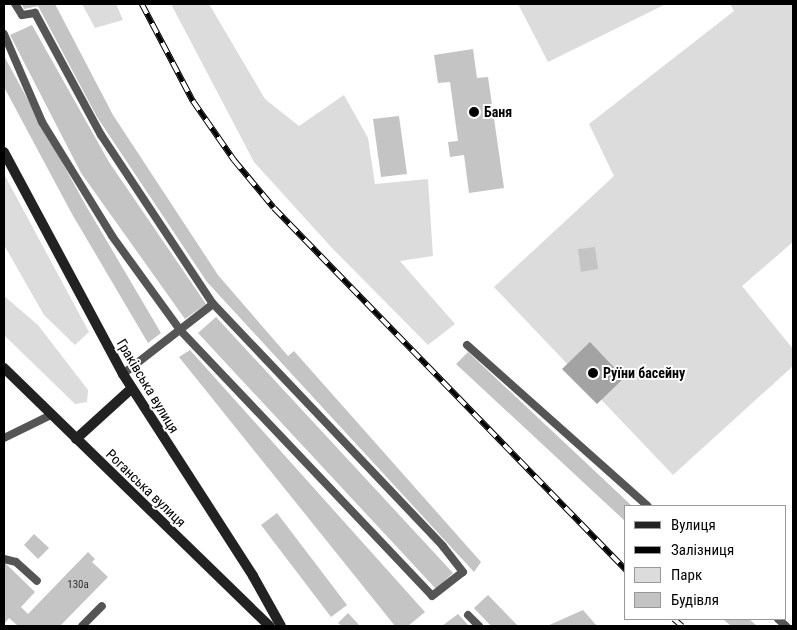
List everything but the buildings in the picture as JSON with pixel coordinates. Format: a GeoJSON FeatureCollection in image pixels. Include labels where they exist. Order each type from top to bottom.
{"type":"FeatureCollection","features":[{"type":"Feature","properties":{"kind":"street","name":"Граківська вулиця"},"geometry":{"type":"LineString","coordinates":[[4,152],[123,374],[253,576],[281,626]]}},
{"type":"Feature","properties":{"kind":"street","name":"Роганська вулиця"},"geometry":{"type":"LineString","coordinates":[[4,368],[269,626]]}},
{"type":"Feature","properties":{"kind":"street"},"geometry":{"type":"LineString","coordinates":[[76,439],[132,389]]}},
{"type":"Feature","properties":{"kind":"lane"},"geometry":{"type":"LineString","coordinates":[[4,34],[42,122],[112,236],[180,330],[432,596],[463,572],[443,546],[213,304],[101,135],[35,13],[22,15],[15,4]]}},
{"type":"Feature","properties":{"kind":"lane"},"geometry":{"type":"LineString","coordinates":[[123,374],[213,304]]}},
{"type":"Feature","properties":{"kind":"lane"},"geometry":{"type":"LineString","coordinates":[[467,344],[647,505]]}},
{"type":"Feature","properties":{"kind":"lane"},"geometry":{"type":"LineString","coordinates":[[4,438],[52,415]]}},
{"type":"Feature","properties":{"kind":"lane"},"geometry":{"type":"LineString","coordinates":[[4,559],[16,562],[37,581]]}},
{"type":"Feature","properties":{"kind":"lane"},"geometry":{"type":"LineString","coordinates":[[82,626],[102,606]]}},
{"type":"Feature","properties":{"kind":"lane"},"geometry":{"type":"LineString","coordinates":[[468,615],[479,626]]}},
{"type":"Feature","properties":{"kind":"green space"},"geometry":{"type":"Polygon","coordinates":[[[82,4],[116,4],[123,20],[95,28],[82,4]]]}},
{"type":"Feature","properties":{"kind":"green space"},"geometry":{"type":"Polygon","coordinates":[[[171,4],[209,4],[265,99],[299,126],[344,95],[368,138],[375,184],[428,179],[433,256],[400,261],[455,324],[428,345],[332,248],[254,162],[171,4]]]}},
{"type":"Feature","properties":{"kind":"green space"},"geometry":{"type":"Polygon","coordinates":[[[518,4],[666,4],[548,62],[518,4]]]}},
{"type":"Feature","properties":{"kind":"green space"},"geometry":{"type":"Polygon","coordinates":[[[730,4],[793,4],[793,242],[742,286],[793,349],[793,366],[673,475],[494,287],[614,176],[589,124],[734,11],[730,4]]]}},
{"type":"Feature","properties":{"kind":"green space"},"geometry":{"type":"Polygon","coordinates":[[[4,174],[89,332],[75,345],[44,315],[4,245],[4,174]]]}},
{"type":"Feature","properties":{"kind":"green space"},"geometry":{"type":"Polygon","coordinates":[[[4,296],[38,325],[88,390],[87,402],[75,404],[4,335],[4,296]]]}},
{"type":"Feature","properties":{"kind":"shaded area","name":"Руїни басейну"},"geometry":{"type":"Polygon","coordinates":[[[590,342],[624,378],[597,404],[562,369],[590,342]]]}},
{"type":"Feature","properties":{"kind":"railway"},"geometry":{"type":"LineString","coordinates":[[142,4],[193,101],[234,160],[274,208],[624,568]]}},
{"type":"Feature","properties":{"kind":"railway"},"geometry":{"type":"LineString","coordinates":[[675,620],[682,626]]}},
{"type":"Feature","properties":{"kind":"place","name":"Баня"},"geometry":{"type":"Point","coordinates":[474,112]}},
{"type":"Feature","properties":{"kind":"place","name":"Руїни басейну"},"geometry":{"type":"Point","coordinates":[593,373]}}]}
